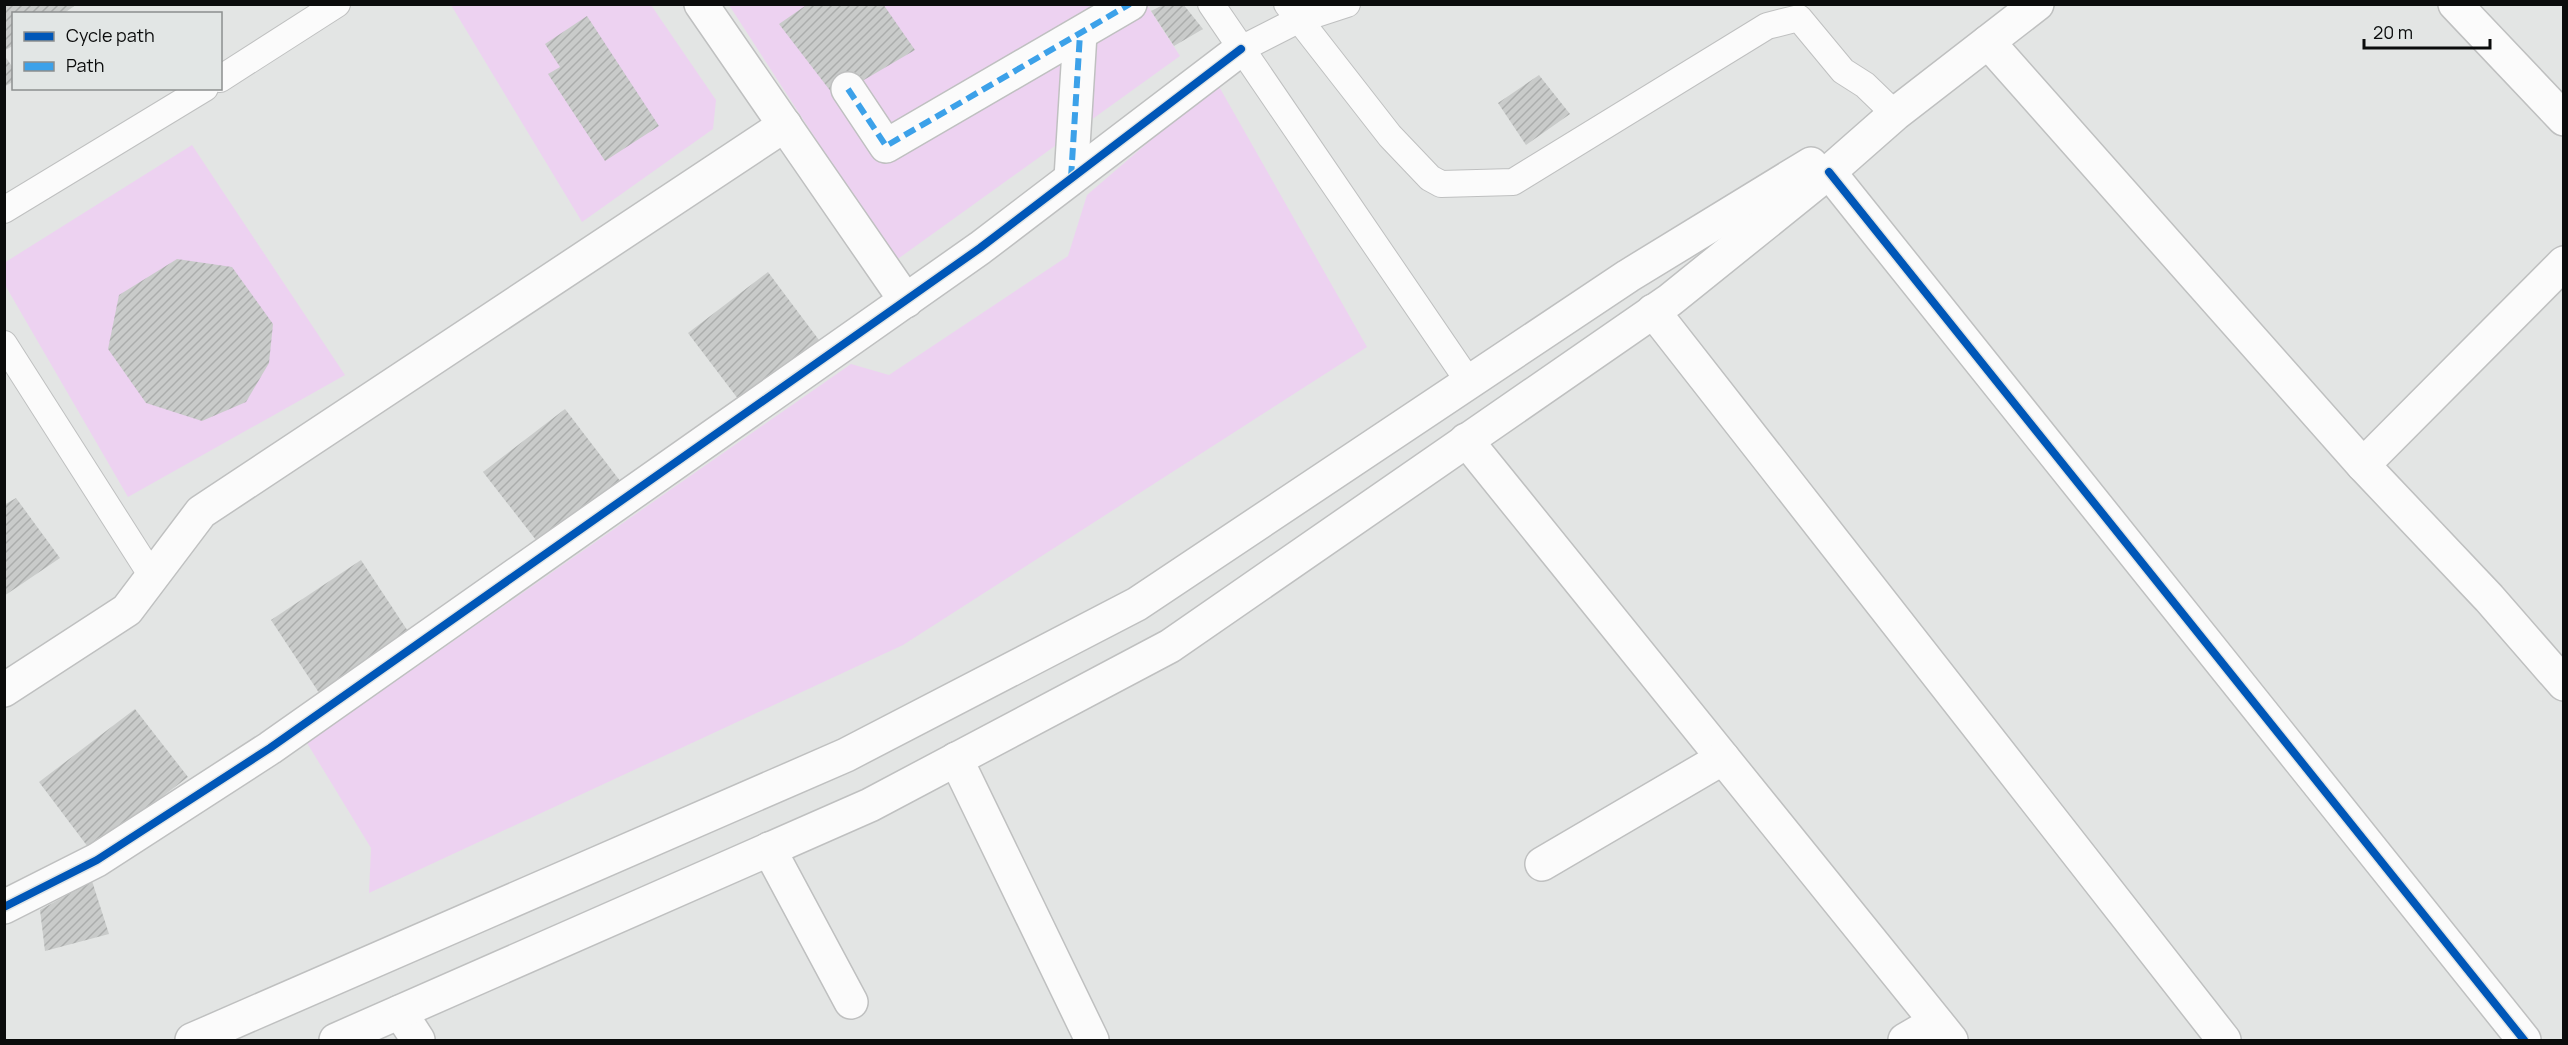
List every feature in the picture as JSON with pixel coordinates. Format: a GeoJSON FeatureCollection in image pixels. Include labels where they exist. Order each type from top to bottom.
{"type":"FeatureCollection","features":[{"type":"Feature","properties":{"kind":"street"},"geometry":{"type":"LineString","coordinates":[[701,4],[906,301]]}},
{"type":"Feature","properties":{"kind":"street"},"geometry":{"type":"LineString","coordinates":[[848,89],[886,146],[1130,4]]}},
{"type":"Feature","properties":{"kind":"street"},"geometry":{"type":"LineString","coordinates":[[336,1041],[870,805],[1170,646],[1653,311],[1829,172],[1895,114],[2037,4]]}},
{"type":"Feature","properties":{"kind":"street"},"geometry":{"type":"LineString","coordinates":[[2455,4],[2564,119]]}},
{"type":"Feature","properties":{"kind":"street"},"geometry":{"type":"LineString","coordinates":[[1071,178],[1080,34]]}},
{"type":"Feature","properties":{"kind":"street"},"geometry":{"type":"LineString","coordinates":[[1988,42],[2363,465],[2489,598],[2564,684]]}},
{"type":"Feature","properties":{"kind":"street"},"geometry":{"type":"LineString","coordinates":[[4,907],[97,860],[270,748],[906,301],[1241,49]]}},
{"type":"Feature","properties":{"kind":"street"},"geometry":{"type":"LineString","coordinates":[[192,1041],[846,755],[1137,604],[1628,276],[1895,114]]}},
{"type":"Feature","properties":{"kind":"street"},"geometry":{"type":"LineString","coordinates":[[4,690],[127,610],[201,512],[784,124]]}},
{"type":"Feature","properties":{"kind":"street"},"geometry":{"type":"LineString","coordinates":[[1829,172],[2524,1041]]}},
{"type":"Feature","properties":{"kind":"street"},"geometry":{"type":"LineString","coordinates":[[2363,465],[2564,263]]}},
{"type":"Feature","properties":{"kind":"street"},"geometry":{"type":"LineString","coordinates":[[1653,311],[2224,1041]]}},
{"type":"Feature","properties":{"kind":"street"},"geometry":{"type":"LineString","coordinates":[[1466,440],[1944,1031],[1905,1041]]}},
{"type":"Feature","properties":{"kind":"street"},"geometry":{"type":"LineString","coordinates":[[1542,864],[1723,758]]}},
{"type":"Feature","properties":{"kind":"street"},"geometry":{"type":"LineString","coordinates":[[956,759],[1092,1041]]}},
{"type":"Feature","properties":{"kind":"street"},"geometry":{"type":"LineString","coordinates":[[769,849],[851,1002]]}},
{"type":"Feature","properties":{"kind":"street"},"geometry":{"type":"LineString","coordinates":[[400,1012],[417,1041]]}},
{"type":"Feature","properties":{"kind":"lane"},"geometry":{"type":"LineString","coordinates":[[222,78],[338,4]]}},
{"type":"Feature","properties":{"kind":"lane"},"geometry":{"type":"LineString","coordinates":[[1211,4],[1469,382]]}},
{"type":"Feature","properties":{"kind":"lane"},"geometry":{"type":"LineString","coordinates":[[1241,49],[1293,12],[1347,4]]}},
{"type":"Feature","properties":{"kind":"lane"},"geometry":{"type":"LineString","coordinates":[[1293,12],[1390,136],[1430,178],[1441,184],[1514,182],[1767,26],[1799,18],[1843,70],[1865,85],[1895,114]]}},
{"type":"Feature","properties":{"kind":"lane"},"geometry":{"type":"LineString","coordinates":[[4,210],[201,90]]}},
{"type":"Feature","properties":{"kind":"lane"},"geometry":{"type":"LineString","coordinates":[[4,344],[152,576]]}},
{"type":"Feature","properties":{"kind":"shaded area"},"geometry":{"type":"Polygon","coordinates":[[[451,5],[651,5],[716,100],[713,129],[582,222],[451,5]]]}},
{"type":"Feature","properties":{"kind":"shaded area"},"geometry":{"type":"Polygon","coordinates":[[[729,5],[1147,5],[1180,56],[895,261],[729,5]]]}},
{"type":"Feature","properties":{"kind":"shaded area"},"geometry":{"type":"Polygon","coordinates":[[[1217,83],[1367,347],[903,645],[369,893],[371,848],[307,743],[851,364],[889,375],[1068,256],[1087,195],[1217,83]]]}},
{"type":"Feature","properties":{"kind":"shaded area"},"geometry":{"type":"Polygon","coordinates":[[[192,145],[345,375],[128,497],[5,285],[4,263],[192,145]]]}},
{"type":"Feature","properties":{"kind":"building"},"geometry":{"type":"Polygon","coordinates":[[[4,4],[77,4],[66,12],[12,12],[12,46],[4,51],[4,4]]]}},
{"type":"Feature","properties":{"kind":"building"},"geometry":{"type":"Polygon","coordinates":[[[808,4],[883,4],[915,50],[835,97],[779,24],[808,4]]]}},
{"type":"Feature","properties":{"kind":"building"},"geometry":{"type":"Polygon","coordinates":[[[1165,4],[1183,4],[1203,29],[1174,46],[1151,11],[1165,4]]]}},
{"type":"Feature","properties":{"kind":"building"},"geometry":{"type":"Polygon","coordinates":[[[587,16],[659,126],[605,161],[548,74],[560,67],[545,44],[587,16]]]}},
{"type":"Feature","properties":{"kind":"building"},"geometry":{"type":"Polygon","coordinates":[[[4,55],[12,66],[12,82],[4,87],[4,55]]]}},
{"type":"Feature","properties":{"kind":"building"},"geometry":{"type":"Polygon","coordinates":[[[1539,75],[1570,114],[1526,145],[1498,103],[1539,75]]]}},
{"type":"Feature","properties":{"kind":"building"},"geometry":{"type":"Polygon","coordinates":[[[177,259],[232,267],[273,324],[269,363],[246,402],[202,421],[146,403],[108,349],[119,295],[177,259]]]}},
{"type":"Feature","properties":{"kind":"building"},"geometry":{"type":"Polygon","coordinates":[[[768,272],[825,348],[745,408],[688,333],[768,272]]]}},
{"type":"Feature","properties":{"kind":"building"},"geometry":{"type":"Polygon","coordinates":[[[565,409],[624,486],[543,549],[483,472],[565,409]]]}},
{"type":"Feature","properties":{"kind":"building"},"geometry":{"type":"Polygon","coordinates":[[[16,498],[60,558],[4,596],[4,505],[16,498]]]}},
{"type":"Feature","properties":{"kind":"building"},"geometry":{"type":"Polygon","coordinates":[[[361,560],[421,651],[331,711],[271,620],[361,560]]]}},
{"type":"Feature","properties":{"kind":"building"},"geometry":{"type":"Polygon","coordinates":[[[135,709],[188,777],[91,851],[39,782],[135,709]]]}},
{"type":"Feature","properties":{"kind":"building"},"geometry":{"type":"Polygon","coordinates":[[[92,881],[109,934],[45,951],[40,910],[92,881]]]}},
{"type":"Feature","properties":{"kind":"marked path"},"geometry":{"type":"LineString","coordinates":[[848,89],[886,146],[1130,4]]}},
{"type":"Feature","properties":{"kind":"marked path"},"geometry":{"type":"LineString","coordinates":[[1071,178],[1080,34]]}},
{"type":"Feature","properties":{"kind":"cycle path"},"geometry":{"type":"LineString","coordinates":[[4,907],[97,860],[270,748],[980,248],[1241,49]]}},
{"type":"Feature","properties":{"kind":"cycle path"},"geometry":{"type":"LineString","coordinates":[[1829,172],[2524,1040]]}}]}
